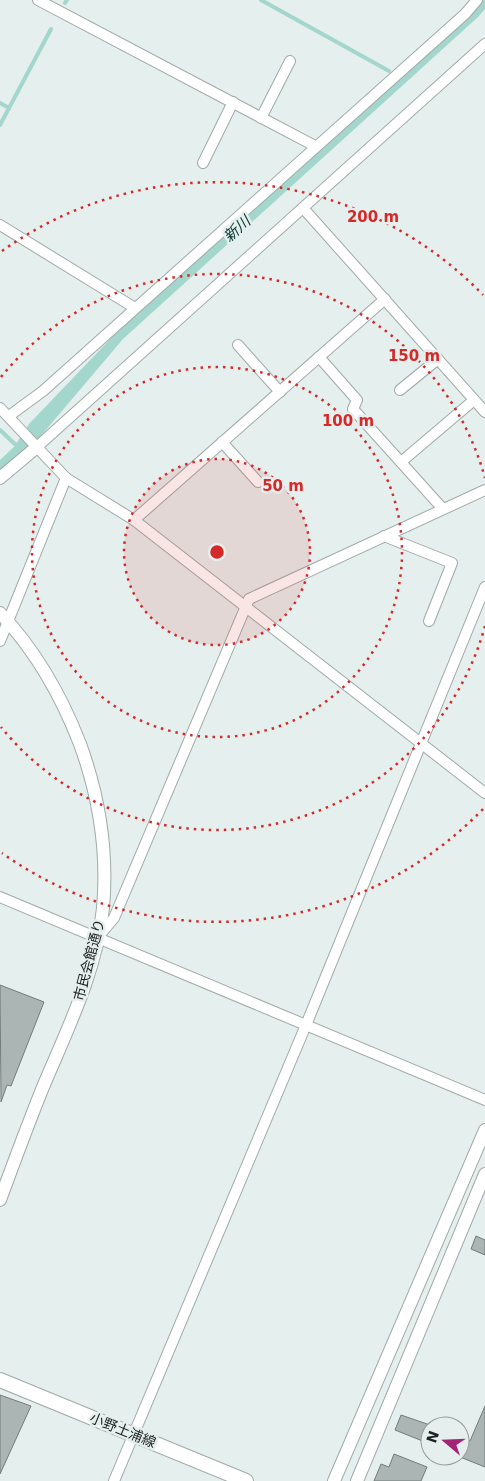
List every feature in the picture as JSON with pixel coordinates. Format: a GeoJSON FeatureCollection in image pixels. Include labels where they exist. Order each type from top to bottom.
{"type":"FeatureCollection","features":[{"type":"Feature","properties":{"kind":"main road","name":"小野土浦線"},"geometry":{"type":"LineString","coordinates":[[0,1380],[246,1481]]}},
{"type":"Feature","properties":{"kind":"street"},"geometry":{"type":"LineString","coordinates":[[38,0],[315,146]]}},
{"type":"Feature","properties":{"kind":"street"},"geometry":{"type":"LineString","coordinates":[[9,416],[43,391],[465,14],[477,0]]}},
{"type":"Feature","properties":{"kind":"street"},"geometry":{"type":"LineString","coordinates":[[0,478],[485,44]]}},
{"type":"Feature","properties":{"kind":"street"},"geometry":{"type":"LineString","coordinates":[[261,118],[290,61]]}},
{"type":"Feature","properties":{"kind":"street"},"geometry":{"type":"LineString","coordinates":[[203,163],[233,102]]}},
{"type":"Feature","properties":{"kind":"street"},"geometry":{"type":"LineString","coordinates":[[303,208],[485,412]]}},
{"type":"Feature","properties":{"kind":"street"},"geometry":{"type":"LineString","coordinates":[[0,225],[135,308]]}},
{"type":"Feature","properties":{"kind":"street"},"geometry":{"type":"LineString","coordinates":[[134,520],[385,299]]}},
{"type":"Feature","properties":{"kind":"street"},"geometry":{"type":"LineString","coordinates":[[238,345],[280,392]]}},
{"type":"Feature","properties":{"kind":"street"},"geometry":{"type":"LineString","coordinates":[[320,357],[357,400],[352,409],[443,509]]}},
{"type":"Feature","properties":{"kind":"street"},"geometry":{"type":"LineString","coordinates":[[400,390],[438,359]]}},
{"type":"Feature","properties":{"kind":"street"},"geometry":{"type":"LineString","coordinates":[[401,462],[474,400]]}},
{"type":"Feature","properties":{"kind":"street"},"geometry":{"type":"LineString","coordinates":[[0,408],[18,424],[66,478],[134,520],[485,793]]}},
{"type":"Feature","properties":{"kind":"street"},"geometry":{"type":"LineString","coordinates":[[222,442],[258,482]]}},
{"type":"Feature","properties":{"kind":"street"},"geometry":{"type":"LineString","coordinates":[[0,641],[4,617],[66,478]]}},
{"type":"Feature","properties":{"kind":"street"},"geometry":{"type":"LineString","coordinates":[[97,938],[114,918],[244,606],[249,599],[485,490]]}},
{"type":"Feature","properties":{"kind":"street"},"geometry":{"type":"LineString","coordinates":[[384,536],[452,563],[429,621]]}},
{"type":"Feature","properties":{"kind":"street"},"geometry":{"type":"LineString","coordinates":[[114,1481],[306,1025],[485,586]]}},
{"type":"Feature","properties":{"kind":"street","name":"市民会館通り"},"geometry":{"type":"LineString","coordinates":[[0,1200],[31,1116],[84,986],[103,908],[104,859],[94,784],[62,700],[38,658],[4,617]]}},
{"type":"Feature","properties":{"kind":"street"},"geometry":{"type":"LineString","coordinates":[[0,898],[485,1100]]}},
{"type":"Feature","properties":{"kind":"street"},"geometry":{"type":"LineString","coordinates":[[334,1481],[485,1130]]}},
{"type":"Feature","properties":{"kind":"street"},"geometry":{"type":"LineString","coordinates":[[357,1481],[485,1174]]}},
{"type":"Feature","properties":{"kind":"water","name":"新川"},"geometry":{"type":"Polygon","coordinates":[[[481,0],[485,0],[485,9],[478,17],[123,339],[39,438],[0,469],[0,460],[14,447],[29,424],[117,332],[481,0]]]}},
{"type":"Feature","properties":{"kind":"building"},"geometry":{"type":"Polygon","coordinates":[[[0,985],[44,1002],[11,1086],[7,1085],[1,1102],[0,985]]]}},
{"type":"Feature","properties":{"kind":"building"},"geometry":{"type":"Polygon","coordinates":[[[476,1236],[485,1240],[485,1255],[471,1249],[476,1236]]]}},
{"type":"Feature","properties":{"kind":"building"},"geometry":{"type":"Polygon","coordinates":[[[0,1395],[31,1406],[0,1474],[0,1395]]]}},
{"type":"Feature","properties":{"kind":"building"},"geometry":{"type":"Polygon","coordinates":[[[485,1406],[485,1467],[470,1461],[470,1441],[485,1406]]]}},
{"type":"Feature","properties":{"kind":"building"},"geometry":{"type":"Polygon","coordinates":[[[401,1415],[420,1422],[420,1440],[395,1430],[401,1415]]]}},
{"type":"Feature","properties":{"kind":"building"},"geometry":{"type":"Polygon","coordinates":[[[394,1454],[420,1464],[420,1466],[427,1467],[421,1481],[374,1481],[381,1464],[389,1467],[394,1454]]]}},
{"type":"Feature","properties":{"kind":"waterway"},"geometry":{"type":"LineString","coordinates":[[261,0],[389,71]]}},
{"type":"Feature","properties":{"kind":"waterway"},"geometry":{"type":"LineString","coordinates":[[0,125],[51,29]]}},
{"type":"Feature","properties":{"kind":"waterway"},"geometry":{"type":"LineString","coordinates":[[0,103],[9,108]]}},
{"type":"Feature","properties":{"kind":"waterway"},"geometry":{"type":"LineString","coordinates":[[0,430],[18,447]]}}]}
